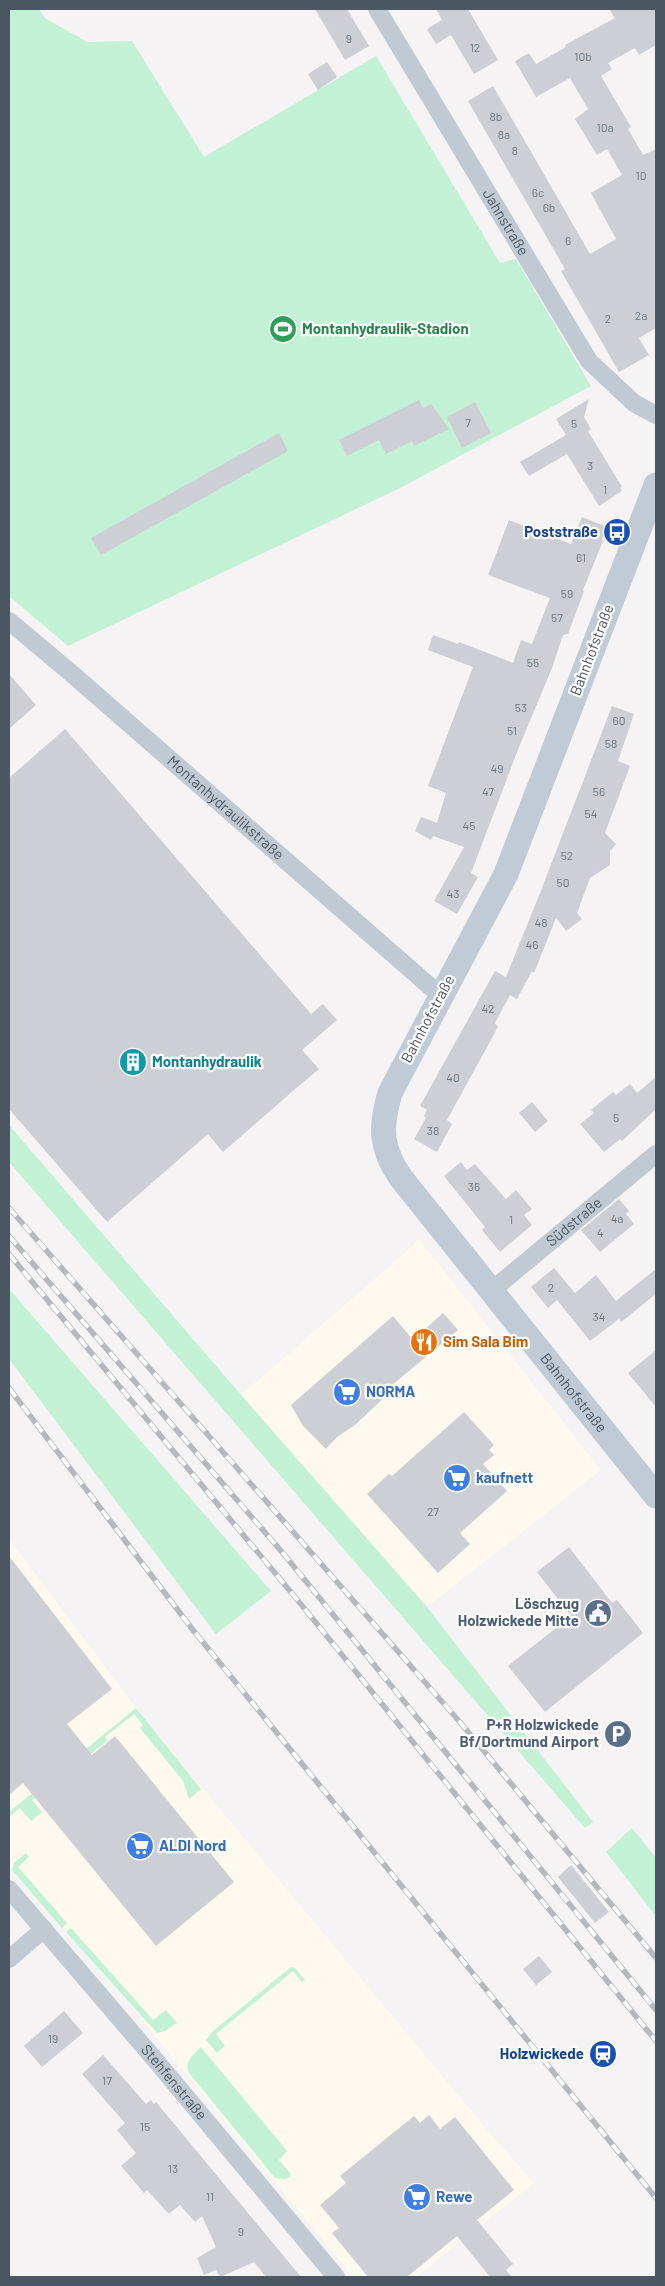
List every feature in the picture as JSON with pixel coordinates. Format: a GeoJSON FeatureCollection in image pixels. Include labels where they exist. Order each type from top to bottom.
{"type":"FeatureCollection","features":[{"type":"Feature","properties":{"kind":"main road","name":"Bahnhofstraße"},"geometry":{"type":"LineString","coordinates":[[656,485],[506,874],[390,1093],[382,1118],[383,1140],[390,1162],[401,1178],[656,1496]]}},
{"type":"Feature","properties":{"kind":"street","name":"Jahnstraße"},"geometry":{"type":"LineString","coordinates":[[377,9],[589,361],[634,402],[656,415]]}},
{"type":"Feature","properties":{"kind":"street","name":"Montanhydraulikstraße"},"geometry":{"type":"LineString","coordinates":[[9,621],[441,996]]}},
{"type":"Feature","properties":{"kind":"street","name":"Südstraße"},"geometry":{"type":"LineString","coordinates":[[491,1290],[656,1154]]}},
{"type":"Feature","properties":{"kind":"street","name":"Stehfenstraße"},"geometry":{"type":"LineString","coordinates":[[9,1889],[336,2277]]}},
{"type":"Feature","properties":{"kind":"street"},"geometry":{"type":"LineString","coordinates":[[9,1959],[44,1929]]}},
{"type":"Feature","properties":{"kind":"shaded area"},"geometry":{"type":"Polygon","coordinates":[[[418,1238],[601,1470],[427,1607],[241,1395],[415,1244],[418,1238]]]}},
{"type":"Feature","properties":{"kind":"shaded area"},"geometry":{"type":"Polygon","coordinates":[[[9,1539],[136,1708],[489,2132],[534,2183],[416,2277],[353,2277],[119,1992],[9,1865],[9,1539]]]}},
{"type":"Feature","properties":{"kind":"green space","name":"Montanhydraulik-Stadion"},"geometry":{"type":"Polygon","coordinates":[[[9,9],[39,9],[45,18],[87,42],[132,41],[204,157],[376,56],[500,263],[516,259],[591,386],[400,488],[68,646],[9,596],[9,9]]]}},
{"type":"Feature","properties":{"kind":"green space"},"geometry":{"type":"Polygon","coordinates":[[[9,1125],[241,1395],[427,1607],[593,1822],[585,1828],[9,1162],[9,1125]]]}},
{"type":"Feature","properties":{"kind":"green space"},"geometry":{"type":"Polygon","coordinates":[[[9,1289],[271,1591],[216,1634],[9,1359],[9,1289]]]}},
{"type":"Feature","properties":{"kind":"green space"},"geometry":{"type":"Polygon","coordinates":[[[136,1708],[201,1789],[189,1799],[183,1781],[140,1728],[143,1725],[134,1714],[105,1737],[107,1741],[32,1800],[42,1812],[31,1821],[20,1808],[9,1817],[9,1812],[136,1708]]]}},
{"type":"Feature","properties":{"kind":"green space"},"geometry":{"type":"Polygon","coordinates":[[[632,1828],[656,1858],[656,1916],[606,1852],[632,1828]]]}},
{"type":"Feature","properties":{"kind":"green space"},"geometry":{"type":"Polygon","coordinates":[[[26,1853],[29,1857],[18,1867],[67,1923],[62,1928],[12,1870],[14,1863],[26,1853]]]}},
{"type":"Feature","properties":{"kind":"green space"},"geometry":{"type":"Polygon","coordinates":[[[71,1928],[153,2020],[166,2010],[177,2023],[165,2031],[157,2033],[66,1932],[71,1928]]]}},
{"type":"Feature","properties":{"kind":"green space"},"geometry":{"type":"Polygon","coordinates":[[[291,1967],[295,1968],[305,1980],[302,1982],[293,1971],[216,2034],[225,2046],[217,2053],[206,2040],[212,2032],[291,1967]]]}},
{"type":"Feature","properties":{"kind":"green space"},"geometry":{"type":"Polygon","coordinates":[[[201,2047],[287,2151],[279,2160],[290,2173],[290,2177],[286,2179],[275,2178],[189,2073],[188,2062],[201,2047]]]}},
{"type":"Feature","properties":{"kind":"building"},"geometry":{"type":"Polygon","coordinates":[[[315,9],[347,9],[369,46],[345,60],[315,9]]]}},
{"type":"Feature","properties":{"kind":"building"},"geometry":{"type":"Polygon","coordinates":[[[436,9],[468,9],[498,60],[474,74],[451,35],[436,44],[427,29],[442,20],[436,9]]]}},
{"type":"Feature","properties":{"kind":"building"},"geometry":{"type":"Polygon","coordinates":[[[609,9],[656,9],[656,45],[639,55],[635,48],[608,63],[612,69],[601,76],[631,127],[628,129],[643,155],[656,149],[656,328],[639,338],[649,355],[619,372],[561,271],[565,269],[468,101],[493,86],[590,254],[616,239],[591,193],[622,175],[607,149],[597,155],[575,119],[588,109],[570,78],[536,97],[515,61],[529,53],[536,64],[566,47],[565,45],[615,18],[609,9]]]}},
{"type":"Feature","properties":{"kind":"building"},"geometry":{"type":"Polygon","coordinates":[[[327,62],[337,77],[318,90],[308,74],[327,62]]]}},
{"type":"Feature","properties":{"kind":"building"},"geometry":{"type":"Polygon","coordinates":[[[589,399],[584,417],[591,429],[588,431],[622,487],[620,488],[622,491],[599,506],[567,454],[529,476],[520,462],[566,435],[556,419],[589,399]]]}},
{"type":"Feature","properties":{"kind":"building"},"geometry":{"type":"Polygon","coordinates":[[[419,400],[423,408],[431,404],[449,429],[414,446],[412,441],[386,454],[379,440],[347,456],[339,440],[419,400]]]}},
{"type":"Feature","properties":{"kind":"building"},"geometry":{"type":"Polygon","coordinates":[[[475,402],[491,433],[462,448],[447,417],[475,402]]]}},
{"type":"Feature","properties":{"kind":"building"},"geometry":{"type":"Polygon","coordinates":[[[279,433],[288,451],[101,555],[91,538],[279,433]]]}},
{"type":"Feature","properties":{"kind":"building"},"geometry":{"type":"Polygon","coordinates":[[[582,517],[607,527],[568,634],[563,635],[552,668],[519,747],[471,873],[478,877],[457,914],[434,901],[464,847],[433,836],[431,840],[415,831],[421,817],[437,823],[446,793],[428,786],[473,667],[428,650],[433,635],[458,644],[459,642],[513,663],[521,640],[532,644],[550,598],[488,575],[509,520],[571,544],[582,517]]]}},
{"type":"Feature","properties":{"kind":"building"},"geometry":{"type":"Polygon","coordinates":[[[9,674],[36,705],[9,729],[9,674]]]}},
{"type":"Feature","properties":{"kind":"building"},"geometry":{"type":"Polygon","coordinates":[[[612,706],[634,714],[618,761],[630,766],[605,833],[616,844],[610,851],[610,865],[590,878],[577,913],[582,919],[566,931],[556,918],[534,973],[532,971],[517,999],[510,995],[495,1023],[498,1027],[447,1120],[452,1124],[437,1152],[414,1139],[426,1118],[424,1116],[427,1110],[420,1106],[495,971],[506,977],[612,706]]]}},
{"type":"Feature","properties":{"kind":"building","name":"Montanhydraulik"},"geometry":{"type":"Polygon","coordinates":[[[65,729],[311,1014],[323,1004],[337,1020],[302,1050],[319,1069],[223,1152],[208,1134],[107,1222],[9,1109],[9,778],[65,729]]]}},
{"type":"Feature","properties":{"kind":"building"},"geometry":{"type":"Polygon","coordinates":[[[656,1077],[656,1109],[622,1141],[620,1139],[604,1152],[580,1124],[594,1113],[591,1110],[613,1092],[616,1095],[630,1084],[637,1093],[656,1077]]]}},
{"type":"Feature","properties":{"kind":"building"},"geometry":{"type":"Polygon","coordinates":[[[532,1102],[548,1121],[535,1132],[519,1113],[532,1102]]]}},
{"type":"Feature","properties":{"kind":"building"},"geometry":{"type":"Polygon","coordinates":[[[461,1162],[467,1170],[475,1164],[506,1199],[516,1190],[532,1209],[524,1215],[532,1225],[500,1252],[482,1230],[485,1227],[444,1176],[461,1162]]]}},
{"type":"Feature","properties":{"kind":"building"},"geometry":{"type":"Polygon","coordinates":[[[619,1199],[629,1211],[626,1214],[634,1224],[600,1252],[581,1230],[619,1199]]]}},
{"type":"Feature","properties":{"kind":"building"},"geometry":{"type":"Polygon","coordinates":[[[554,1268],[575,1293],[596,1275],[616,1301],[656,1269],[656,1294],[621,1322],[619,1319],[590,1341],[557,1300],[548,1308],[531,1287],[554,1268]]]}},
{"type":"Feature","properties":{"kind":"building","name":"NORMA"},"geometry":{"type":"Polygon","coordinates":[[[443,1313],[458,1330],[385,1391],[388,1394],[355,1425],[337,1437],[326,1449],[303,1426],[291,1405],[393,1316],[413,1340],[443,1313]]]}},
{"type":"Feature","properties":{"kind":"building"},"geometry":{"type":"Polygon","coordinates":[[[656,1350],[656,1407],[628,1373],[656,1350]]]}},
{"type":"Feature","properties":{"kind":"building"},"geometry":{"type":"Polygon","coordinates":[[[464,1412],[494,1445],[489,1450],[494,1455],[483,1464],[507,1491],[460,1533],[470,1544],[438,1573],[367,1494],[389,1474],[392,1476],[464,1412]]]}},
{"type":"Feature","properties":{"kind":"building"},"geometry":{"type":"Polygon","coordinates":[[[569,1547],[612,1603],[617,1600],[643,1633],[545,1712],[508,1666],[571,1616],[537,1572],[569,1547]]]}},
{"type":"Feature","properties":{"kind":"building"},"geometry":{"type":"Polygon","coordinates":[[[9,1556],[112,1689],[67,1724],[92,1755],[115,1736],[234,1882],[156,1946],[23,1783],[9,1795],[9,1556]]]}},
{"type":"Feature","properties":{"kind":"building"},"geometry":{"type":"Polygon","coordinates":[[[571,1865],[609,1912],[595,1923],[558,1877],[571,1865]]]}},
{"type":"Feature","properties":{"kind":"building"},"geometry":{"type":"Polygon","coordinates":[[[539,1956],[552,1972],[536,1985],[523,1969],[539,1956]]]}},
{"type":"Feature","properties":{"kind":"building"},"geometry":{"type":"Polygon","coordinates":[[[64,2011],[83,2033],[42,2067],[24,2046],[64,2011]]]}},
{"type":"Feature","properties":{"kind":"building"},"geometry":{"type":"Polygon","coordinates":[[[103,2055],[146,2104],[151,2100],[154,2104],[156,2102],[301,2277],[266,2277],[254,2262],[220,2277],[216,2270],[204,2275],[197,2258],[216,2247],[202,2216],[195,2222],[180,2205],[169,2214],[147,2190],[144,2193],[121,2166],[136,2153],[117,2130],[125,2123],[82,2074],[103,2055]]]}},
{"type":"Feature","properties":{"kind":"building","name":"Rewe"},"geometry":{"type":"Polygon","coordinates":[[[429,2115],[440,2129],[455,2117],[514,2190],[477,2220],[513,2264],[506,2270],[512,2277],[490,2277],[457,2236],[407,2277],[368,2277],[332,2233],[339,2228],[320,2205],[346,2183],[340,2176],[414,2116],[420,2123],[429,2115]]]}},
{"type":"Feature","properties":{"kind":"railway"},"geometry":{"type":"LineString","coordinates":[[9,1208],[459,1721],[656,1958]]}},
{"type":"Feature","properties":{"kind":"railway"},"geometry":{"type":"LineString","coordinates":[[9,1236],[282,1552],[656,2010]]}},
{"type":"Feature","properties":{"kind":"railway"},"geometry":{"type":"LineString","coordinates":[[9,1254],[295,1597],[656,2041]]}},
{"type":"Feature","properties":{"kind":"railway"},"geometry":{"type":"LineString","coordinates":[[9,1388],[193,1630],[656,2198]]}},
{"type":"Feature","properties":{"kind":"place","name":"Montanhydraulik-Stadion"},"geometry":{"type":"Point","coordinates":[283,329]}},
{"type":"Feature","properties":{"kind":"place","name":"Poststraße"},"geometry":{"type":"Point","coordinates":[617,532]}},
{"type":"Feature","properties":{"kind":"place","name":"Montanhydraulik"},"geometry":{"type":"Point","coordinates":[133,1062]}},
{"type":"Feature","properties":{"kind":"place","name":"Sim Sala Bim"},"geometry":{"type":"Point","coordinates":[424,1342]}},
{"type":"Feature","properties":{"kind":"place","name":"NORMA"},"geometry":{"type":"Point","coordinates":[347,1392]}},
{"type":"Feature","properties":{"kind":"place","name":"kaufnett"},"geometry":{"type":"Point","coordinates":[457,1478]}},
{"type":"Feature","properties":{"kind":"place","name":"Löschzug Holzwickede Mitte"},"geometry":{"type":"Point","coordinates":[598,1613]}},
{"type":"Feature","properties":{"kind":"place","name":"P+R Holzwickede Bf/Dortmund Airport"},"geometry":{"type":"Point","coordinates":[618,1734]}},
{"type":"Feature","properties":{"kind":"place","name":"ALDI Nord"},"geometry":{"type":"Point","coordinates":[140,1846]}},
{"type":"Feature","properties":{"kind":"place","name":"Holzwickede"},"geometry":{"type":"Point","coordinates":[603,2054]}},
{"type":"Feature","properties":{"kind":"place","name":"Rewe"},"geometry":{"type":"Point","coordinates":[417,2197]}}]}
